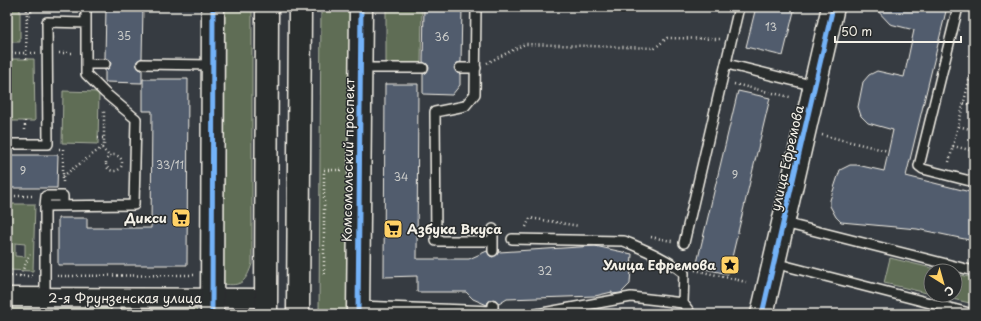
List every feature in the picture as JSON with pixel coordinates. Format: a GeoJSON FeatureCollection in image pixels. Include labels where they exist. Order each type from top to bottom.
{"type":"FeatureCollection","features":[{"type":"Feature","properties":{"kind":"street"},"geometry":{"type":"LineString","coordinates":[[212,306],[213,7]]}},
{"type":"Feature","properties":{"kind":"street"},"geometry":{"type":"LineString","coordinates":[[266,306],[267,7]]}},
{"type":"Feature","properties":{"kind":"street"},"geometry":{"type":"LineString","coordinates":[[298,314],[300,7]]}},
{"type":"Feature","properties":{"kind":"street","name":"Комсомольский проспект"},"geometry":{"type":"LineString","coordinates":[[358,310],[361,7]]}},
{"type":"Feature","properties":{"kind":"street","name":"улица Ефремова"},"geometry":{"type":"LineString","coordinates":[[762,314],[834,7]]}},
{"type":"Feature","properties":{"kind":"street","name":"2-я Фрунзенская улица"},"geometry":{"type":"LineString","coordinates":[[7,297],[45,298],[116,306],[266,306]]}},
{"type":"Feature","properties":{"kind":"lane"},"geometry":{"type":"LineString","coordinates":[[45,206],[134,205],[136,119],[105,93],[86,74],[86,7]]}},
{"type":"Feature","properties":{"kind":"lane"},"geometry":{"type":"LineString","coordinates":[[476,7],[475,94],[465,106],[435,112],[436,241],[493,241]]}},
{"type":"Feature","properties":{"kind":"lane"},"geometry":{"type":"LineString","coordinates":[[684,243],[733,39],[739,7]]}},
{"type":"Feature","properties":{"kind":"lane"},"geometry":{"type":"LineString","coordinates":[[958,7],[919,163],[922,169],[974,182]]}},
{"type":"Feature","properties":{"kind":"lane"},"geometry":{"type":"LineString","coordinates":[[7,144],[48,144],[47,22],[86,23]]}},
{"type":"Feature","properties":{"kind":"lane"},"geometry":{"type":"LineString","coordinates":[[86,64],[105,64]]}},
{"type":"Feature","properties":{"kind":"lane"},"geometry":{"type":"LineString","coordinates":[[142,64],[212,64]]}},
{"type":"Feature","properties":{"kind":"lane"},"geometry":{"type":"LineString","coordinates":[[727,64],[815,86]]}},
{"type":"Feature","properties":{"kind":"lane"},"geometry":{"type":"LineString","coordinates":[[361,68],[423,68]]}},
{"type":"Feature","properties":{"kind":"lane"},"geometry":{"type":"LineString","coordinates":[[460,68],[476,68]]}},
{"type":"Feature","properties":{"kind":"lane"},"geometry":{"type":"LineString","coordinates":[[45,298],[46,196],[63,196],[63,206]]}},
{"type":"Feature","properties":{"kind":"lane"},"geometry":{"type":"LineString","coordinates":[[784,222],[974,271]]}},
{"type":"Feature","properties":{"kind":"lane"},"geometry":{"type":"LineString","coordinates":[[493,229],[493,251]]}},
{"type":"Feature","properties":{"kind":"lane"},"geometry":{"type":"LineString","coordinates":[[512,239],[624,241],[672,263],[684,273],[683,304],[691,314]]}},
{"type":"Feature","properties":{"kind":"lane"},"geometry":{"type":"LineString","coordinates":[[774,263],[973,314]]}},
{"type":"Feature","properties":{"kind":"lane"},"geometry":{"type":"LineString","coordinates":[[537,314],[631,297],[683,304]]}},
{"type":"Feature","properties":{"kind":"lane"},"geometry":{"type":"LineString","coordinates":[[358,310],[493,311],[493,305]]}},
{"type":"Feature","properties":{"kind":"path"},"geometry":{"type":"LineString","coordinates":[[26,59],[27,7]]}},
{"type":"Feature","properties":{"kind":"path"},"geometry":{"type":"LineString","coordinates":[[27,20],[34,7]]}},
{"type":"Feature","properties":{"kind":"path"},"geometry":{"type":"LineString","coordinates":[[476,68],[525,44],[655,48],[667,38],[733,39]]}},
{"type":"Feature","properties":{"kind":"path"},"geometry":{"type":"LineString","coordinates":[[946,175],[974,61]]}},
{"type":"Feature","properties":{"kind":"path"},"geometry":{"type":"LineString","coordinates":[[732,91],[733,84],[790,97]]}},
{"type":"Feature","properties":{"kind":"path"},"geometry":{"type":"LineString","coordinates":[[63,176],[102,148],[104,138],[105,93]]}},
{"type":"Feature","properties":{"kind":"path"},"geometry":{"type":"LineString","coordinates":[[964,103],[974,105]]}},
{"type":"Feature","properties":{"kind":"path"},"geometry":{"type":"LineString","coordinates":[[958,126],[974,130]]}},
{"type":"Feature","properties":{"kind":"path"},"geometry":{"type":"LineString","coordinates":[[804,130],[888,151]]}},
{"type":"Feature","properties":{"kind":"path"},"geometry":{"type":"LineString","coordinates":[[98,138],[104,138]]}},
{"type":"Feature","properties":{"kind":"path"},"geometry":{"type":"LineString","coordinates":[[48,144],[48,148],[63,149],[63,196]]}},
{"type":"Feature","properties":{"kind":"path"},"geometry":{"type":"LineString","coordinates":[[953,146],[974,151]]}},
{"type":"Feature","properties":{"kind":"path"},"geometry":{"type":"LineString","coordinates":[[102,148],[109,156]]}},
{"type":"Feature","properties":{"kind":"path"},"geometry":{"type":"LineString","coordinates":[[115,155],[121,158],[122,164],[119,170],[113,172],[107,168],[106,162],[109,156],[115,155]]}},
{"type":"Feature","properties":{"kind":"path"},"geometry":{"type":"LineString","coordinates":[[324,274],[324,170],[359,170]]}},
{"type":"Feature","properties":{"kind":"path"},"geometry":{"type":"LineString","coordinates":[[7,196],[46,196]]}},
{"type":"Feature","properties":{"kind":"path"},"geometry":{"type":"LineString","coordinates":[[20,276],[30,254]]}},
{"type":"Feature","properties":{"kind":"path"},"geometry":{"type":"LineString","coordinates":[[7,276],[212,274]]}},
{"type":"Feature","properties":{"kind":"green space"},"geometry":{"type":"Polygon","coordinates":[[[7,7],[20,7],[20,42],[7,42],[7,7]]]}},
{"type":"Feature","properties":{"kind":"green space"},"geometry":{"type":"Polygon","coordinates":[[[219,7],[252,7],[252,264],[245,279],[235,285],[223,284],[219,7]]]}},
{"type":"Feature","properties":{"kind":"green space"},"geometry":{"type":"Polygon","coordinates":[[[321,7],[352,7],[350,314],[319,314],[321,7]]]}},
{"type":"Feature","properties":{"kind":"green space"},"geometry":{"type":"Polygon","coordinates":[[[386,7],[422,7],[421,63],[386,63],[386,7]]]}},
{"type":"Feature","properties":{"kind":"green space"},"geometry":{"type":"Polygon","coordinates":[[[7,59],[34,59],[35,121],[7,121],[7,59]]]}},
{"type":"Feature","properties":{"kind":"green space"},"geometry":{"type":"Polygon","coordinates":[[[63,91],[99,92],[98,144],[62,143],[63,91]]]}},
{"type":"Feature","properties":{"kind":"green space"},"geometry":{"type":"Polygon","coordinates":[[[7,204],[35,204],[33,271],[7,270],[7,204]],[[15,243],[15,256],[25,257],[25,244],[15,243]]]}},
{"type":"Feature","properties":{"kind":"green space"},"geometry":{"type":"Polygon","coordinates":[[[890,258],[923,266],[923,292],[884,283],[890,258]]]}},
{"type":"Feature","properties":{"kind":"green space"},"geometry":{"type":"Polygon","coordinates":[[[963,276],[974,278],[974,304],[963,301],[963,276]]]}},
{"type":"Feature","properties":{"kind":"green space"},"geometry":{"type":"Polygon","coordinates":[[[7,308],[196,309],[198,314],[7,314],[7,308]]]}},
{"type":"Feature","properties":{"kind":"building"},"geometry":{"type":"Polygon","coordinates":[[[106,7],[143,7],[142,58],[137,61],[136,64],[139,69],[142,70],[142,83],[105,82],[105,70],[108,69],[111,64],[110,61],[105,58],[106,7]]]}},
{"type":"Feature","properties":{"kind":"building"},"geometry":{"type":"Polygon","coordinates":[[[424,7],[462,7],[461,62],[457,63],[454,68],[457,73],[460,74],[460,85],[452,95],[423,94],[423,74],[426,73],[429,68],[428,65],[423,62],[424,7]]]}},
{"type":"Feature","properties":{"kind":"building"},"geometry":{"type":"Polygon","coordinates":[[[756,7],[795,7],[783,56],[746,47],[756,7]]]}},
{"type":"Feature","properties":{"kind":"building"},"geometry":{"type":"Polygon","coordinates":[[[874,7],[947,7],[906,176],[974,193],[974,241],[917,229],[841,222],[836,217],[830,206],[830,200],[840,170],[850,165],[857,165],[884,171],[893,130],[868,123],[861,116],[858,107],[863,82],[869,75],[877,71],[904,77],[914,30],[890,24],[874,7]]]}},
{"type":"Feature","properties":{"kind":"building"},"geometry":{"type":"Polygon","coordinates":[[[143,79],[188,79],[187,265],[58,265],[58,218],[87,218],[87,228],[151,228],[152,111],[143,111],[143,79]]]}},
{"type":"Feature","properties":{"kind":"building"},"geometry":{"type":"Polygon","coordinates":[[[385,84],[418,84],[417,259],[469,259],[487,251],[490,256],[493,257],[499,252],[595,246],[632,254],[630,284],[621,293],[612,294],[612,292],[595,296],[507,299],[499,304],[493,299],[488,302],[487,305],[473,299],[466,292],[417,292],[417,276],[384,277],[385,84]]]}},
{"type":"Feature","properties":{"kind":"building"},"geometry":{"type":"Polygon","coordinates":[[[738,91],[770,98],[728,274],[696,267],[738,91]]]}},
{"type":"Feature","properties":{"kind":"building"},"geometry":{"type":"Polygon","coordinates":[[[7,155],[58,155],[57,188],[7,188],[7,155]]]}},
{"type":"Feature","properties":{"kind":"cycle path"},"geometry":{"type":"LineString","coordinates":[[212,314],[213,7]]}},
{"type":"Feature","properties":{"kind":"cycle path"},"geometry":{"type":"LineString","coordinates":[[358,314],[361,7]]}},
{"type":"Feature","properties":{"kind":"cycle path"},"geometry":{"type":"LineString","coordinates":[[762,314],[833,7]]}},
{"type":"Feature","properties":{"kind":"place","name":"Дикси"},"geometry":{"type":"Point","coordinates":[181,218]}},
{"type":"Feature","properties":{"kind":"place","name":"Азбука Вкуса"},"geometry":{"type":"Point","coordinates":[393,229]}},
{"type":"Feature","properties":{"kind":"place","name":"Улица Ефремова"},"geometry":{"type":"Point","coordinates":[730,265]}}]}
